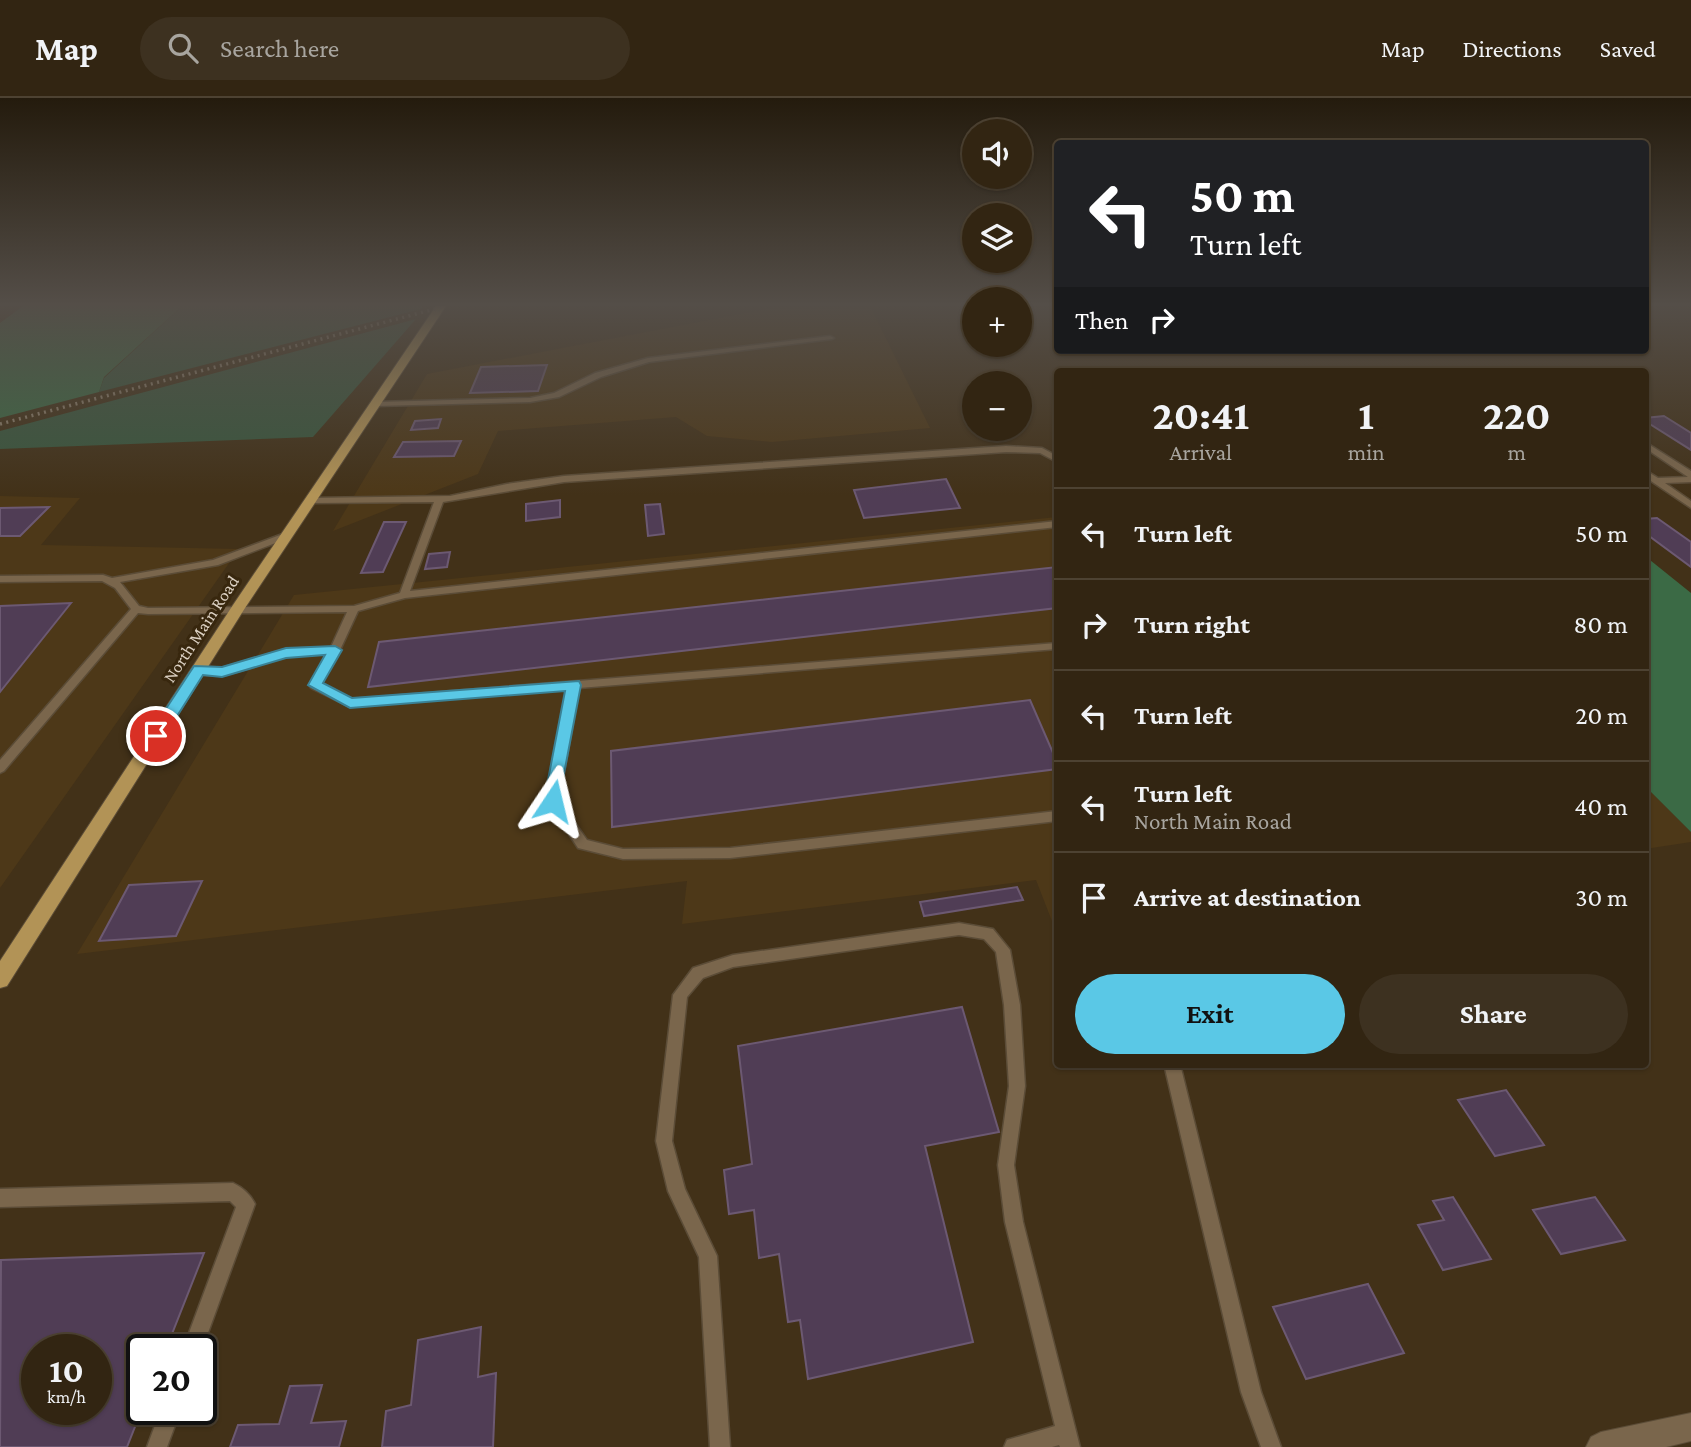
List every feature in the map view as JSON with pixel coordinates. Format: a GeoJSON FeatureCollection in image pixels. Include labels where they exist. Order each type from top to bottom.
{"type":"FeatureCollection","features":[{"type":"Feature","properties":{"kind":"main road","name":"North Main Road"},"geometry":{"type":"LineString","coordinates":[[0,979],[239,608],[399,369]]}},
{"type":"Feature","properties":{"kind":"street"},"geometry":{"type":"LineString","coordinates":[[1601,1447],[1691,1427]]}},
{"type":"Feature","properties":{"kind":"lane"},"geometry":{"type":"LineString","coordinates":[[376,404],[530,400],[556,394],[618,369]]}},
{"type":"Feature","properties":{"kind":"lane"},"geometry":{"type":"LineString","coordinates":[[1649,447],[1691,477]]}},
{"type":"Feature","properties":{"kind":"lane"},"geometry":{"type":"LineString","coordinates":[[313,500],[440,499],[564,479],[1006,449],[1042,451],[1054,457]]}},
{"type":"Feature","properties":{"kind":"lane"},"geometry":{"type":"LineString","coordinates":[[1649,476],[1691,506]]}},
{"type":"Feature","properties":{"kind":"lane"},"geometry":{"type":"LineString","coordinates":[[1657,481],[1691,477]]}},
{"type":"Feature","properties":{"kind":"lane"},"geometry":{"type":"LineString","coordinates":[[404,595],[440,499]]}},
{"type":"Feature","properties":{"kind":"lane"},"geometry":{"type":"LineString","coordinates":[[114,580],[136,609],[164,612],[239,608],[354,609],[404,595],[1054,524]]}},
{"type":"Feature","properties":{"kind":"lane"},"geometry":{"type":"LineString","coordinates":[[0,579],[114,580],[215,563],[288,536]]}},
{"type":"Feature","properties":{"kind":"lane"},"geometry":{"type":"LineString","coordinates":[[0,768],[136,609]]}},
{"type":"Feature","properties":{"kind":"lane"},"geometry":{"type":"LineString","coordinates":[[354,609],[315,685],[350,703],[1054,646]]}},
{"type":"Feature","properties":{"kind":"lane"},"geometry":{"type":"LineString","coordinates":[[199,670],[222,672],[286,653],[335,650]]}},
{"type":"Feature","properties":{"kind":"lane"},"geometry":{"type":"LineString","coordinates":[[573,685],[553,801],[583,844],[623,855],[730,853],[1054,816]]}},
{"type":"Feature","properties":{"kind":"lane"},"geometry":{"type":"LineString","coordinates":[[720,1447],[708,1256],[677,1191],[664,1141],[680,995],[698,973],[733,961],[959,929],[988,933],[1003,950],[1012,1005],[1017,1086],[1006,1165],[1014,1222],[1069,1440],[1014,1447]]}},
{"type":"Feature","properties":{"kind":"lane"},"geometry":{"type":"LineString","coordinates":[[1173,1068],[1251,1392],[1271,1447]]}},
{"type":"Feature","properties":{"kind":"lane"},"geometry":{"type":"LineString","coordinates":[[0,1198],[233,1192],[246,1204],[198,1334]]}},
{"type":"Feature","properties":{"kind":"lane"},"geometry":{"type":"LineString","coordinates":[[157,1447],[165,1425]]}},
{"type":"Feature","properties":{"kind":"shaded area"},"geometry":{"type":"Polygon","coordinates":[[[453,369],[901,369],[930,428],[772,442],[707,436],[676,417],[498,431],[478,474],[333,531],[427,374],[453,369]]]}},
{"type":"Feature","properties":{"kind":"shaded area"},"geometry":{"type":"Polygon","coordinates":[[[0,496],[80,498],[41,545],[239,549],[0,888],[0,496]]]}},
{"type":"Feature","properties":{"kind":"shaded area"},"geometry":{"type":"Polygon","coordinates":[[[1054,517],[1054,926],[1036,880],[682,924],[687,881],[77,954],[294,595],[1054,517]]]}},
{"type":"Feature","properties":{"kind":"shaded area"},"geometry":{"type":"Polygon","coordinates":[[[1649,790],[1691,832],[1691,842],[1649,848],[1649,790]]]}},
{"type":"Feature","properties":{"kind":"green space"},"geometry":{"type":"Polygon","coordinates":[[[0,369],[113,369],[104,377],[99,392],[0,418],[0,369]]]}},
{"type":"Feature","properties":{"kind":"green space"},"geometry":{"type":"Polygon","coordinates":[[[114,369],[188,369],[99,392],[104,378],[114,369]]]}},
{"type":"Feature","properties":{"kind":"green space"},"geometry":{"type":"Polygon","coordinates":[[[230,369],[372,369],[313,437],[0,449],[0,431],[230,369]]]}},
{"type":"Feature","properties":{"kind":"green space"},"geometry":{"type":"Polygon","coordinates":[[[1649,559],[1691,593],[1691,832],[1649,790],[1649,559]]]}},
{"type":"Feature","properties":{"kind":"building"},"geometry":{"type":"Polygon","coordinates":[[[480,369],[546,369],[538,391],[470,393],[480,369]]]}},
{"type":"Feature","properties":{"kind":"building"},"geometry":{"type":"Polygon","coordinates":[[[1664,416],[1691,433],[1691,450],[1649,424],[1649,418],[1664,416]]]}},
{"type":"Feature","properties":{"kind":"building"},"geometry":{"type":"Polygon","coordinates":[[[441,419],[438,428],[411,430],[415,421],[441,419]]]}},
{"type":"Feature","properties":{"kind":"building"},"geometry":{"type":"Polygon","coordinates":[[[461,441],[454,456],[394,457],[403,442],[461,441]]]}},
{"type":"Feature","properties":{"kind":"building"},"geometry":{"type":"Polygon","coordinates":[[[946,479],[960,508],[864,518],[854,490],[946,479]]]}},
{"type":"Feature","properties":{"kind":"building"},"geometry":{"type":"Polygon","coordinates":[[[560,500],[560,517],[526,521],[526,504],[560,500]]]}},
{"type":"Feature","properties":{"kind":"building"},"geometry":{"type":"Polygon","coordinates":[[[660,504],[664,534],[648,536],[645,505],[660,504]]]}},
{"type":"Feature","properties":{"kind":"building"},"geometry":{"type":"Polygon","coordinates":[[[49,507],[20,536],[0,536],[0,508],[49,507]]]}},
{"type":"Feature","properties":{"kind":"building"},"geometry":{"type":"Polygon","coordinates":[[[1657,518],[1691,542],[1691,567],[1649,536],[1649,519],[1657,518]]]}},
{"type":"Feature","properties":{"kind":"building"},"geometry":{"type":"Polygon","coordinates":[[[384,522],[406,522],[383,572],[361,573],[384,522]]]}},
{"type":"Feature","properties":{"kind":"building"},"geometry":{"type":"Polygon","coordinates":[[[450,552],[447,567],[425,569],[429,554],[450,552]]]}},
{"type":"Feature","properties":{"kind":"building"},"geometry":{"type":"Polygon","coordinates":[[[1054,567],[1054,608],[368,687],[379,642],[1054,567]]]}},
{"type":"Feature","properties":{"kind":"building"},"geometry":{"type":"Polygon","coordinates":[[[71,603],[0,692],[0,606],[71,603]]]}},
{"type":"Feature","properties":{"kind":"building"},"geometry":{"type":"Polygon","coordinates":[[[1030,700],[1054,755],[1054,769],[612,827],[611,751],[1030,700]]]}},
{"type":"Feature","properties":{"kind":"building"},"geometry":{"type":"Polygon","coordinates":[[[202,881],[176,936],[99,941],[129,885],[202,881]]]}},
{"type":"Feature","properties":{"kind":"building"},"geometry":{"type":"Polygon","coordinates":[[[1017,887],[1023,900],[924,916],[920,902],[1017,887]]]}},
{"type":"Feature","properties":{"kind":"building"},"geometry":{"type":"Polygon","coordinates":[[[962,1007],[999,1132],[925,1146],[973,1342],[808,1379],[800,1320],[788,1322],[779,1254],[759,1258],[754,1210],[729,1214],[724,1170],[752,1164],[738,1046],[962,1007]]]}},
{"type":"Feature","properties":{"kind":"building"},"geometry":{"type":"Polygon","coordinates":[[[1506,1090],[1544,1145],[1495,1156],[1458,1100],[1506,1090]]]}},
{"type":"Feature","properties":{"kind":"building"},"geometry":{"type":"Polygon","coordinates":[[[1453,1197],[1491,1259],[1443,1270],[1418,1225],[1444,1220],[1433,1201],[1453,1197]]]}},
{"type":"Feature","properties":{"kind":"building"},"geometry":{"type":"Polygon","coordinates":[[[1595,1197],[1625,1240],[1561,1254],[1533,1210],[1595,1197]]]}},
{"type":"Feature","properties":{"kind":"building"},"geometry":{"type":"Polygon","coordinates":[[[204,1253],[172,1334],[126,1334],[126,1425],[136,1425],[127,1447],[0,1447],[1,1260],[204,1253]]]}},
{"type":"Feature","properties":{"kind":"building"},"geometry":{"type":"Polygon","coordinates":[[[1368,1284],[1404,1353],[1306,1379],[1273,1307],[1368,1284]]]}},
{"type":"Feature","properties":{"kind":"building"},"geometry":{"type":"Polygon","coordinates":[[[481,1327],[478,1377],[496,1373],[493,1447],[382,1447],[386,1411],[411,1405],[418,1340],[481,1327]]]}},
{"type":"Feature","properties":{"kind":"building"},"geometry":{"type":"Polygon","coordinates":[[[322,1385],[311,1423],[346,1421],[339,1447],[230,1447],[238,1425],[279,1424],[290,1386],[322,1385]]]}},
{"type":"Feature","properties":{"kind":"railway"},"geometry":{"type":"LineString","coordinates":[[0,424],[208,369]]}},
{"type":"Feature","properties":{"kind":"route"},"geometry":{"type":"LineString","coordinates":[[156,736],[199,670],[222,672],[286,653],[335,650],[315,685],[350,703],[573,685],[553,801]]}}]}
